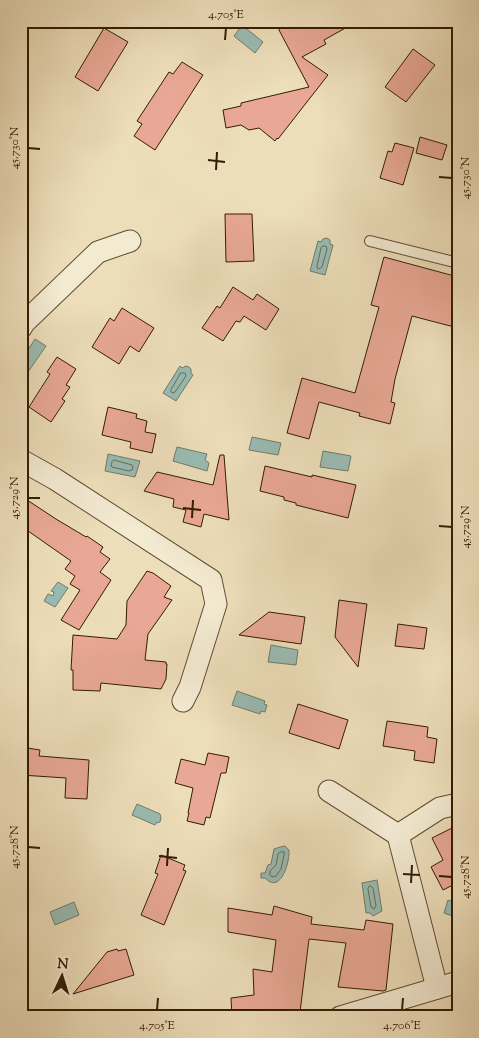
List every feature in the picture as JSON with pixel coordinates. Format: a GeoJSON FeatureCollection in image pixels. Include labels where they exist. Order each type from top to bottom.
{"type":"FeatureCollection","features":[{"type":"Feature","properties":{"kind":"street"},"geometry":{"type":"LineString","coordinates":[[21,328],[98,252],[130,241]]}},
{"type":"Feature","properties":{"kind":"street"},"geometry":{"type":"LineString","coordinates":[[21,460],[55,479],[212,580],[216,604],[190,687],[183,701]]}},
{"type":"Feature","properties":{"kind":"street"},"geometry":{"type":"LineString","coordinates":[[329,791],[398,835],[437,988]]}},
{"type":"Feature","properties":{"kind":"street"},"geometry":{"type":"LineString","coordinates":[[398,835],[440,808],[458,804]]}},
{"type":"Feature","properties":{"kind":"street"},"geometry":{"type":"LineString","coordinates":[[340,1017],[458,982]]}},
{"type":"Feature","properties":{"kind":"lane"},"geometry":{"type":"LineString","coordinates":[[370,241],[458,263]]}},
{"type":"Feature","properties":{"kind":"water"},"geometry":{"type":"Polygon","coordinates":[[[242,25],[263,42],[255,53],[234,36],[242,25]]]}},
{"type":"Feature","properties":{"kind":"water"},"geometry":{"type":"Polygon","coordinates":[[[327,238],[330,240],[330,244],[333,245],[325,275],[310,271],[318,241],[321,242],[327,238]]]}},
{"type":"Feature","properties":{"kind":"water"},"geometry":{"type":"Polygon","coordinates":[[[35,339],[46,346],[28,372],[21,368],[21,361],[35,339]]]}},
{"type":"Feature","properties":{"kind":"water"},"geometry":{"type":"Polygon","coordinates":[[[180,366],[182,368],[189,367],[193,375],[176,401],[163,393],[180,366]]]}},
{"type":"Feature","properties":{"kind":"water"},"geometry":{"type":"Polygon","coordinates":[[[252,437],[281,443],[278,455],[249,450],[252,437]]]}},
{"type":"Feature","properties":{"kind":"water"},"geometry":{"type":"Polygon","coordinates":[[[177,447],[207,454],[205,460],[209,463],[207,471],[173,461],[177,447]]]}},
{"type":"Feature","properties":{"kind":"water"},"geometry":{"type":"Polygon","coordinates":[[[323,451],[351,456],[348,471],[320,467],[323,451]]]}},
{"type":"Feature","properties":{"kind":"water"},"geometry":{"type":"Polygon","coordinates":[[[108,454],[140,461],[135,477],[105,471],[108,454]]]}},
{"type":"Feature","properties":{"kind":"water"},"geometry":{"type":"Polygon","coordinates":[[[58,582],[68,588],[55,607],[44,601],[48,594],[53,596],[54,592],[51,591],[58,582]]]}},
{"type":"Feature","properties":{"kind":"water"},"geometry":{"type":"Polygon","coordinates":[[[271,645],[298,650],[296,665],[268,662],[271,645]]]}},
{"type":"Feature","properties":{"kind":"water"},"geometry":{"type":"Polygon","coordinates":[[[237,691],[265,701],[264,704],[267,705],[265,712],[261,711],[260,714],[232,705],[237,691]]]}},
{"type":"Feature","properties":{"kind":"water"},"geometry":{"type":"Polygon","coordinates":[[[137,804],[160,814],[160,822],[155,825],[132,815],[137,804]]]}},
{"type":"Feature","properties":{"kind":"water"},"geometry":{"type":"Polygon","coordinates":[[[285,846],[289,850],[289,855],[286,868],[280,880],[271,882],[261,878],[261,873],[265,873],[268,865],[271,864],[274,849],[285,846]]]}},
{"type":"Feature","properties":{"kind":"water"},"geometry":{"type":"Polygon","coordinates":[[[377,880],[382,911],[373,916],[370,913],[366,913],[362,883],[377,880]]]}},
{"type":"Feature","properties":{"kind":"water"},"geometry":{"type":"Polygon","coordinates":[[[448,900],[458,904],[458,918],[444,913],[448,900]]]}},
{"type":"Feature","properties":{"kind":"water"},"geometry":{"type":"Polygon","coordinates":[[[74,902],[79,915],[55,925],[50,912],[74,902]]]}},
{"type":"Feature","properties":{"kind":"building"},"geometry":{"type":"Polygon","coordinates":[[[283,21],[358,21],[324,40],[326,44],[302,57],[328,75],[278,139],[275,141],[259,128],[249,130],[241,125],[226,128],[223,110],[241,106],[241,103],[309,87],[279,30],[283,21]]]}},
{"type":"Feature","properties":{"kind":"building"},"geometry":{"type":"Polygon","coordinates":[[[104,28],[128,42],[98,91],[75,77],[104,28]]]}},
{"type":"Feature","properties":{"kind":"building"},"geometry":{"type":"Polygon","coordinates":[[[413,49],[435,65],[406,102],[385,87],[413,49]]]}},
{"type":"Feature","properties":{"kind":"building"},"geometry":{"type":"Polygon","coordinates":[[[182,62],[203,75],[155,150],[134,136],[142,124],[137,121],[169,72],[173,74],[182,62]]]}},
{"type":"Feature","properties":{"kind":"building"},"geometry":{"type":"Polygon","coordinates":[[[420,137],[447,145],[442,160],[416,153],[420,137]]]}},
{"type":"Feature","properties":{"kind":"building"},"geometry":{"type":"Polygon","coordinates":[[[395,143],[414,148],[403,185],[380,178],[388,151],[392,152],[395,143]]]}},
{"type":"Feature","properties":{"kind":"building"},"geometry":{"type":"Polygon","coordinates":[[[225,214],[252,214],[254,261],[226,262],[225,214]]]}},
{"type":"Feature","properties":{"kind":"building"},"geometry":{"type":"Polygon","coordinates":[[[384,257],[458,277],[458,328],[412,316],[395,379],[391,402],[395,403],[390,424],[359,416],[360,413],[319,402],[309,439],[287,433],[302,378],[355,393],[379,307],[371,305],[384,257]]]}},
{"type":"Feature","properties":{"kind":"building"},"geometry":{"type":"Polygon","coordinates":[[[233,287],[253,300],[257,294],[279,309],[266,330],[244,316],[240,322],[236,321],[223,341],[202,328],[217,306],[220,308],[233,287]]]}},
{"type":"Feature","properties":{"kind":"building"},"geometry":{"type":"Polygon","coordinates":[[[122,308],[154,328],[139,352],[130,346],[119,364],[92,347],[110,318],[114,321],[122,308]]]}},
{"type":"Feature","properties":{"kind":"building"},"geometry":{"type":"Polygon","coordinates":[[[57,357],[76,369],[66,385],[70,387],[62,399],[65,401],[51,422],[29,407],[50,374],[47,372],[57,357]]]}},
{"type":"Feature","properties":{"kind":"building"},"geometry":{"type":"Polygon","coordinates":[[[108,407],[137,414],[136,418],[147,421],[145,432],[156,434],[152,453],[130,448],[131,442],[102,435],[108,407]]]}},
{"type":"Feature","properties":{"kind":"building"},"geometry":{"type":"Polygon","coordinates":[[[220,455],[224,455],[229,520],[204,514],[201,527],[183,522],[186,510],[173,507],[174,499],[144,491],[157,472],[213,485],[220,455]]]}},
{"type":"Feature","properties":{"kind":"building"},"geometry":{"type":"Polygon","coordinates":[[[265,466],[356,485],[348,518],[296,505],[296,503],[284,500],[284,497],[260,491],[265,466]]]}},
{"type":"Feature","properties":{"kind":"building"},"geometry":{"type":"Polygon","coordinates":[[[21,496],[103,547],[100,552],[110,559],[100,572],[111,580],[79,630],[61,620],[80,590],[70,584],[75,576],[65,569],[71,561],[21,526],[21,496]]]}},
{"type":"Feature","properties":{"kind":"building"},"geometry":{"type":"Polygon","coordinates":[[[147,571],[171,586],[164,597],[172,600],[148,634],[145,660],[166,662],[166,679],[161,689],[101,683],[100,691],[73,690],[73,670],[71,670],[73,635],[117,639],[126,625],[127,601],[147,571]]]}},
{"type":"Feature","properties":{"kind":"building"},"geometry":{"type":"Polygon","coordinates":[[[339,600],[367,604],[358,667],[335,637],[339,600]]]}},
{"type":"Feature","properties":{"kind":"building"},"geometry":{"type":"Polygon","coordinates":[[[269,612],[305,617],[301,644],[239,635],[269,612]]]}},
{"type":"Feature","properties":{"kind":"building"},"geometry":{"type":"Polygon","coordinates":[[[398,624],[427,628],[424,649],[395,646],[398,624]]]}},
{"type":"Feature","properties":{"kind":"building"},"geometry":{"type":"Polygon","coordinates":[[[298,704],[348,720],[339,749],[289,733],[298,704]]]}},
{"type":"Feature","properties":{"kind":"building"},"geometry":{"type":"Polygon","coordinates":[[[387,721],[428,727],[427,737],[437,739],[434,763],[414,760],[415,751],[383,746],[387,721]]]}},
{"type":"Feature","properties":{"kind":"building"},"geometry":{"type":"Polygon","coordinates":[[[21,747],[40,750],[39,756],[89,760],[87,799],[65,798],[66,778],[21,775],[21,747]]]}},
{"type":"Feature","properties":{"kind":"building"},"geometry":{"type":"Polygon","coordinates":[[[208,753],[229,757],[226,773],[221,773],[210,818],[206,817],[204,825],[187,821],[193,788],[175,783],[181,759],[205,765],[208,753]]]}},
{"type":"Feature","properties":{"kind":"building"},"geometry":{"type":"Polygon","coordinates":[[[458,825],[458,888],[455,884],[443,890],[431,867],[443,860],[432,838],[458,825]]]}},
{"type":"Feature","properties":{"kind":"building"},"geometry":{"type":"Polygon","coordinates":[[[161,855],[185,865],[183,870],[186,871],[164,925],[141,915],[158,874],[155,873],[161,855]]]}},
{"type":"Feature","properties":{"kind":"building"},"geometry":{"type":"Polygon","coordinates":[[[274,906],[312,917],[311,924],[364,930],[366,920],[393,924],[386,990],[338,987],[346,943],[309,939],[300,1012],[288,1017],[232,1017],[231,998],[254,995],[253,969],[272,972],[276,940],[228,932],[228,908],[272,915],[274,906]]]}},
{"type":"Feature","properties":{"kind":"building"},"geometry":{"type":"Polygon","coordinates":[[[117,949],[118,951],[126,949],[134,975],[73,994],[107,952],[117,949]]]}}]}
